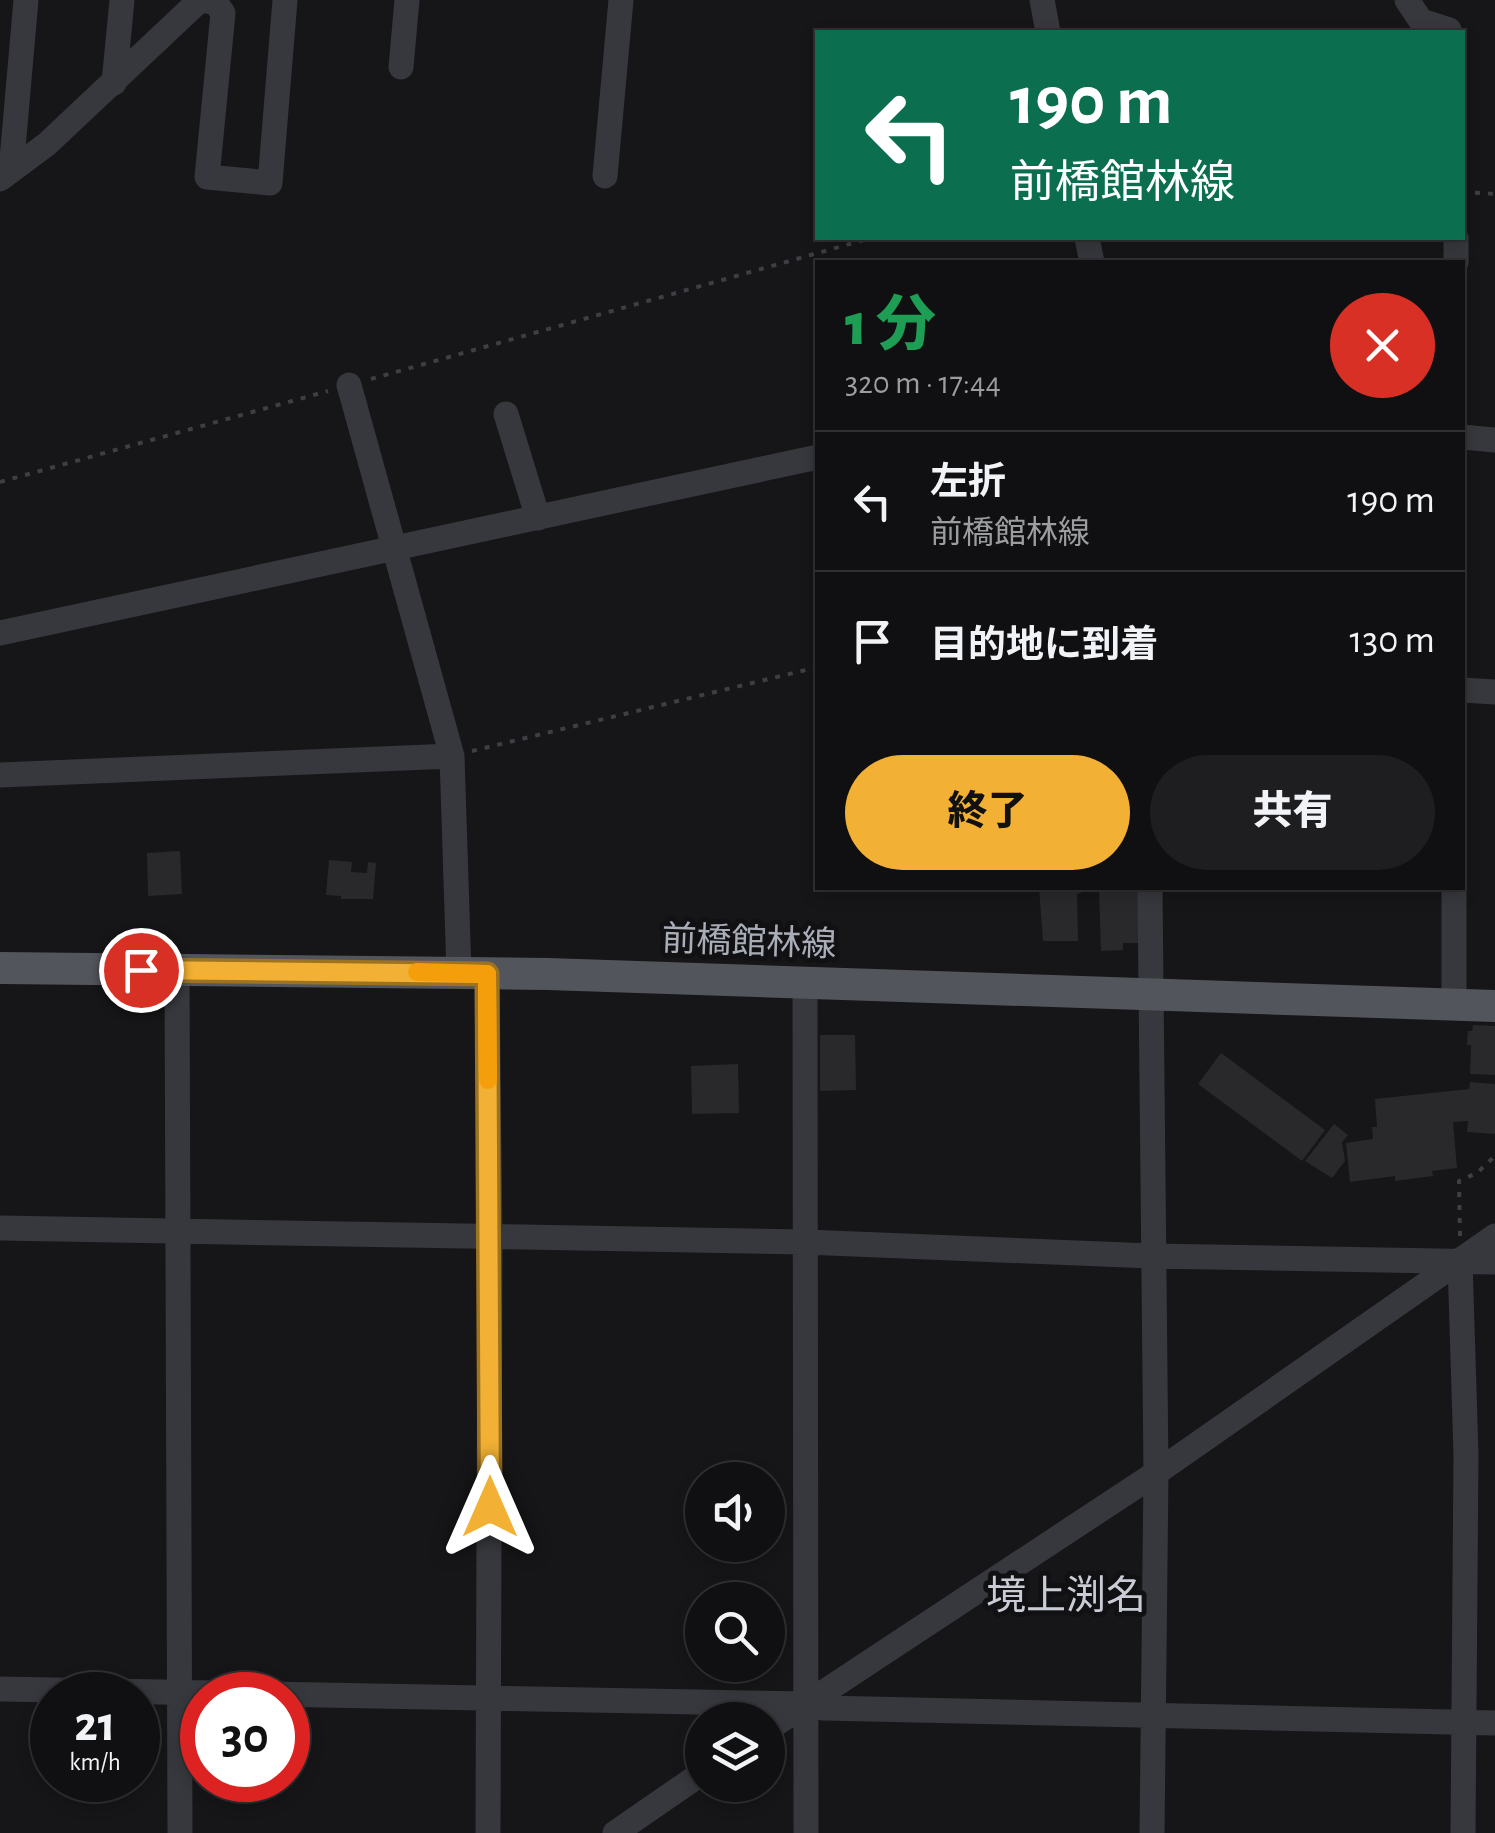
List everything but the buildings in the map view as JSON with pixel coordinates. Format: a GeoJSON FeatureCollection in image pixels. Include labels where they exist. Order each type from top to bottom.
{"type":"FeatureCollection","features":[{"type":"Feature","properties":{"kind":"main road","name":"前橋館林線"},"geometry":{"type":"LineString","coordinates":[[0,968],[805,982],[1495,1006]]}},
{"type":"Feature","properties":{"kind":"street"},"geometry":{"type":"LineString","coordinates":[[6,175],[26,0]]}},
{"type":"Feature","properties":{"kind":"street"},"geometry":{"type":"LineString","coordinates":[[114,82],[122,0]]}},
{"type":"Feature","properties":{"kind":"street"},"geometry":{"type":"LineString","coordinates":[[6,175],[48,144],[200,0],[216,2],[223,13],[207,177],[270,183],[286,0]]}},
{"type":"Feature","properties":{"kind":"street"},"geometry":{"type":"LineString","coordinates":[[401,67],[407,0]]}},
{"type":"Feature","properties":{"kind":"street"},"geometry":{"type":"LineString","coordinates":[[605,176],[621,0]]}},
{"type":"Feature","properties":{"kind":"street"},"geometry":{"type":"LineString","coordinates":[[1042,0],[1048,30]]}},
{"type":"Feature","properties":{"kind":"street"},"geometry":{"type":"LineString","coordinates":[[1406,0],[1421,22],[1449,30]]}},
{"type":"Feature","properties":{"kind":"street"},"geometry":{"type":"LineString","coordinates":[[349,386],[452,756],[473,974],[490,1238],[488,1833]]}},
{"type":"Feature","properties":{"kind":"street"},"geometry":{"type":"LineString","coordinates":[[506,414],[538,518]]}},
{"type":"Feature","properties":{"kind":"street"},"geometry":{"type":"LineString","coordinates":[[1465,438],[1495,440]]}},
{"type":"Feature","properties":{"kind":"street"},"geometry":{"type":"LineString","coordinates":[[0,633],[815,458]]}},
{"type":"Feature","properties":{"kind":"street"},"geometry":{"type":"LineString","coordinates":[[1465,690],[1495,692]]}},
{"type":"Feature","properties":{"kind":"street"},"geometry":{"type":"LineString","coordinates":[[0,775],[452,756]]}},
{"type":"Feature","properties":{"kind":"street"},"geometry":{"type":"LineString","coordinates":[[1150,890],[1156,1473],[1152,1833]]}},
{"type":"Feature","properties":{"kind":"street"},"geometry":{"type":"LineString","coordinates":[[1454,890],[1454,1004]]}},
{"type":"Feature","properties":{"kind":"street"},"geometry":{"type":"LineString","coordinates":[[176,970],[180,1833]]}},
{"type":"Feature","properties":{"kind":"street"},"geometry":{"type":"LineString","coordinates":[[805,982],[806,1833]]}},
{"type":"Feature","properties":{"kind":"street"},"geometry":{"type":"LineString","coordinates":[[0,1228],[804,1242],[1151,1256],[1495,1262]]}},
{"type":"Feature","properties":{"kind":"street"},"geometry":{"type":"LineString","coordinates":[[785,1718],[1156,1473],[1495,1236]]}},
{"type":"Feature","properties":{"kind":"street"},"geometry":{"type":"LineString","coordinates":[[1460,1261],[1466,1454],[1463,1833]]}},
{"type":"Feature","properties":{"kind":"street"},"geometry":{"type":"LineString","coordinates":[[0,1689],[805,1704],[823,1708],[1495,1723]]}},
{"type":"Feature","properties":{"kind":"street"},"geometry":{"type":"LineString","coordinates":[[615,1833],[685,1786]]}},
{"type":"Feature","properties":{"kind":"path"},"geometry":{"type":"LineString","coordinates":[[1465,192],[1495,194]]}},
{"type":"Feature","properties":{"kind":"path"},"geometry":{"type":"LineString","coordinates":[[0,482],[864,240]]}},
{"type":"Feature","properties":{"kind":"path"},"geometry":{"type":"LineString","coordinates":[[452,756],[815,668]]}},
{"type":"Feature","properties":{"kind":"path"},"geometry":{"type":"LineString","coordinates":[[1460,1261],[1459,1180],[1477,1174],[1495,1156]]}},
{"type":"Feature","properties":{"kind":"slow traffic"},"geometry":{"type":"LineString","coordinates":[[417,972],[487,974],[488,1080]]}},
{"type":"Feature","properties":{"kind":"district","name":"境上渕名"},"geometry":{"type":"Point","coordinates":[1066,1595]}},
{"type":"Feature","properties":{"kind":"route"},"geometry":{"type":"LineString","coordinates":[[141,970],[487,974],[490,1507]]}}]}
